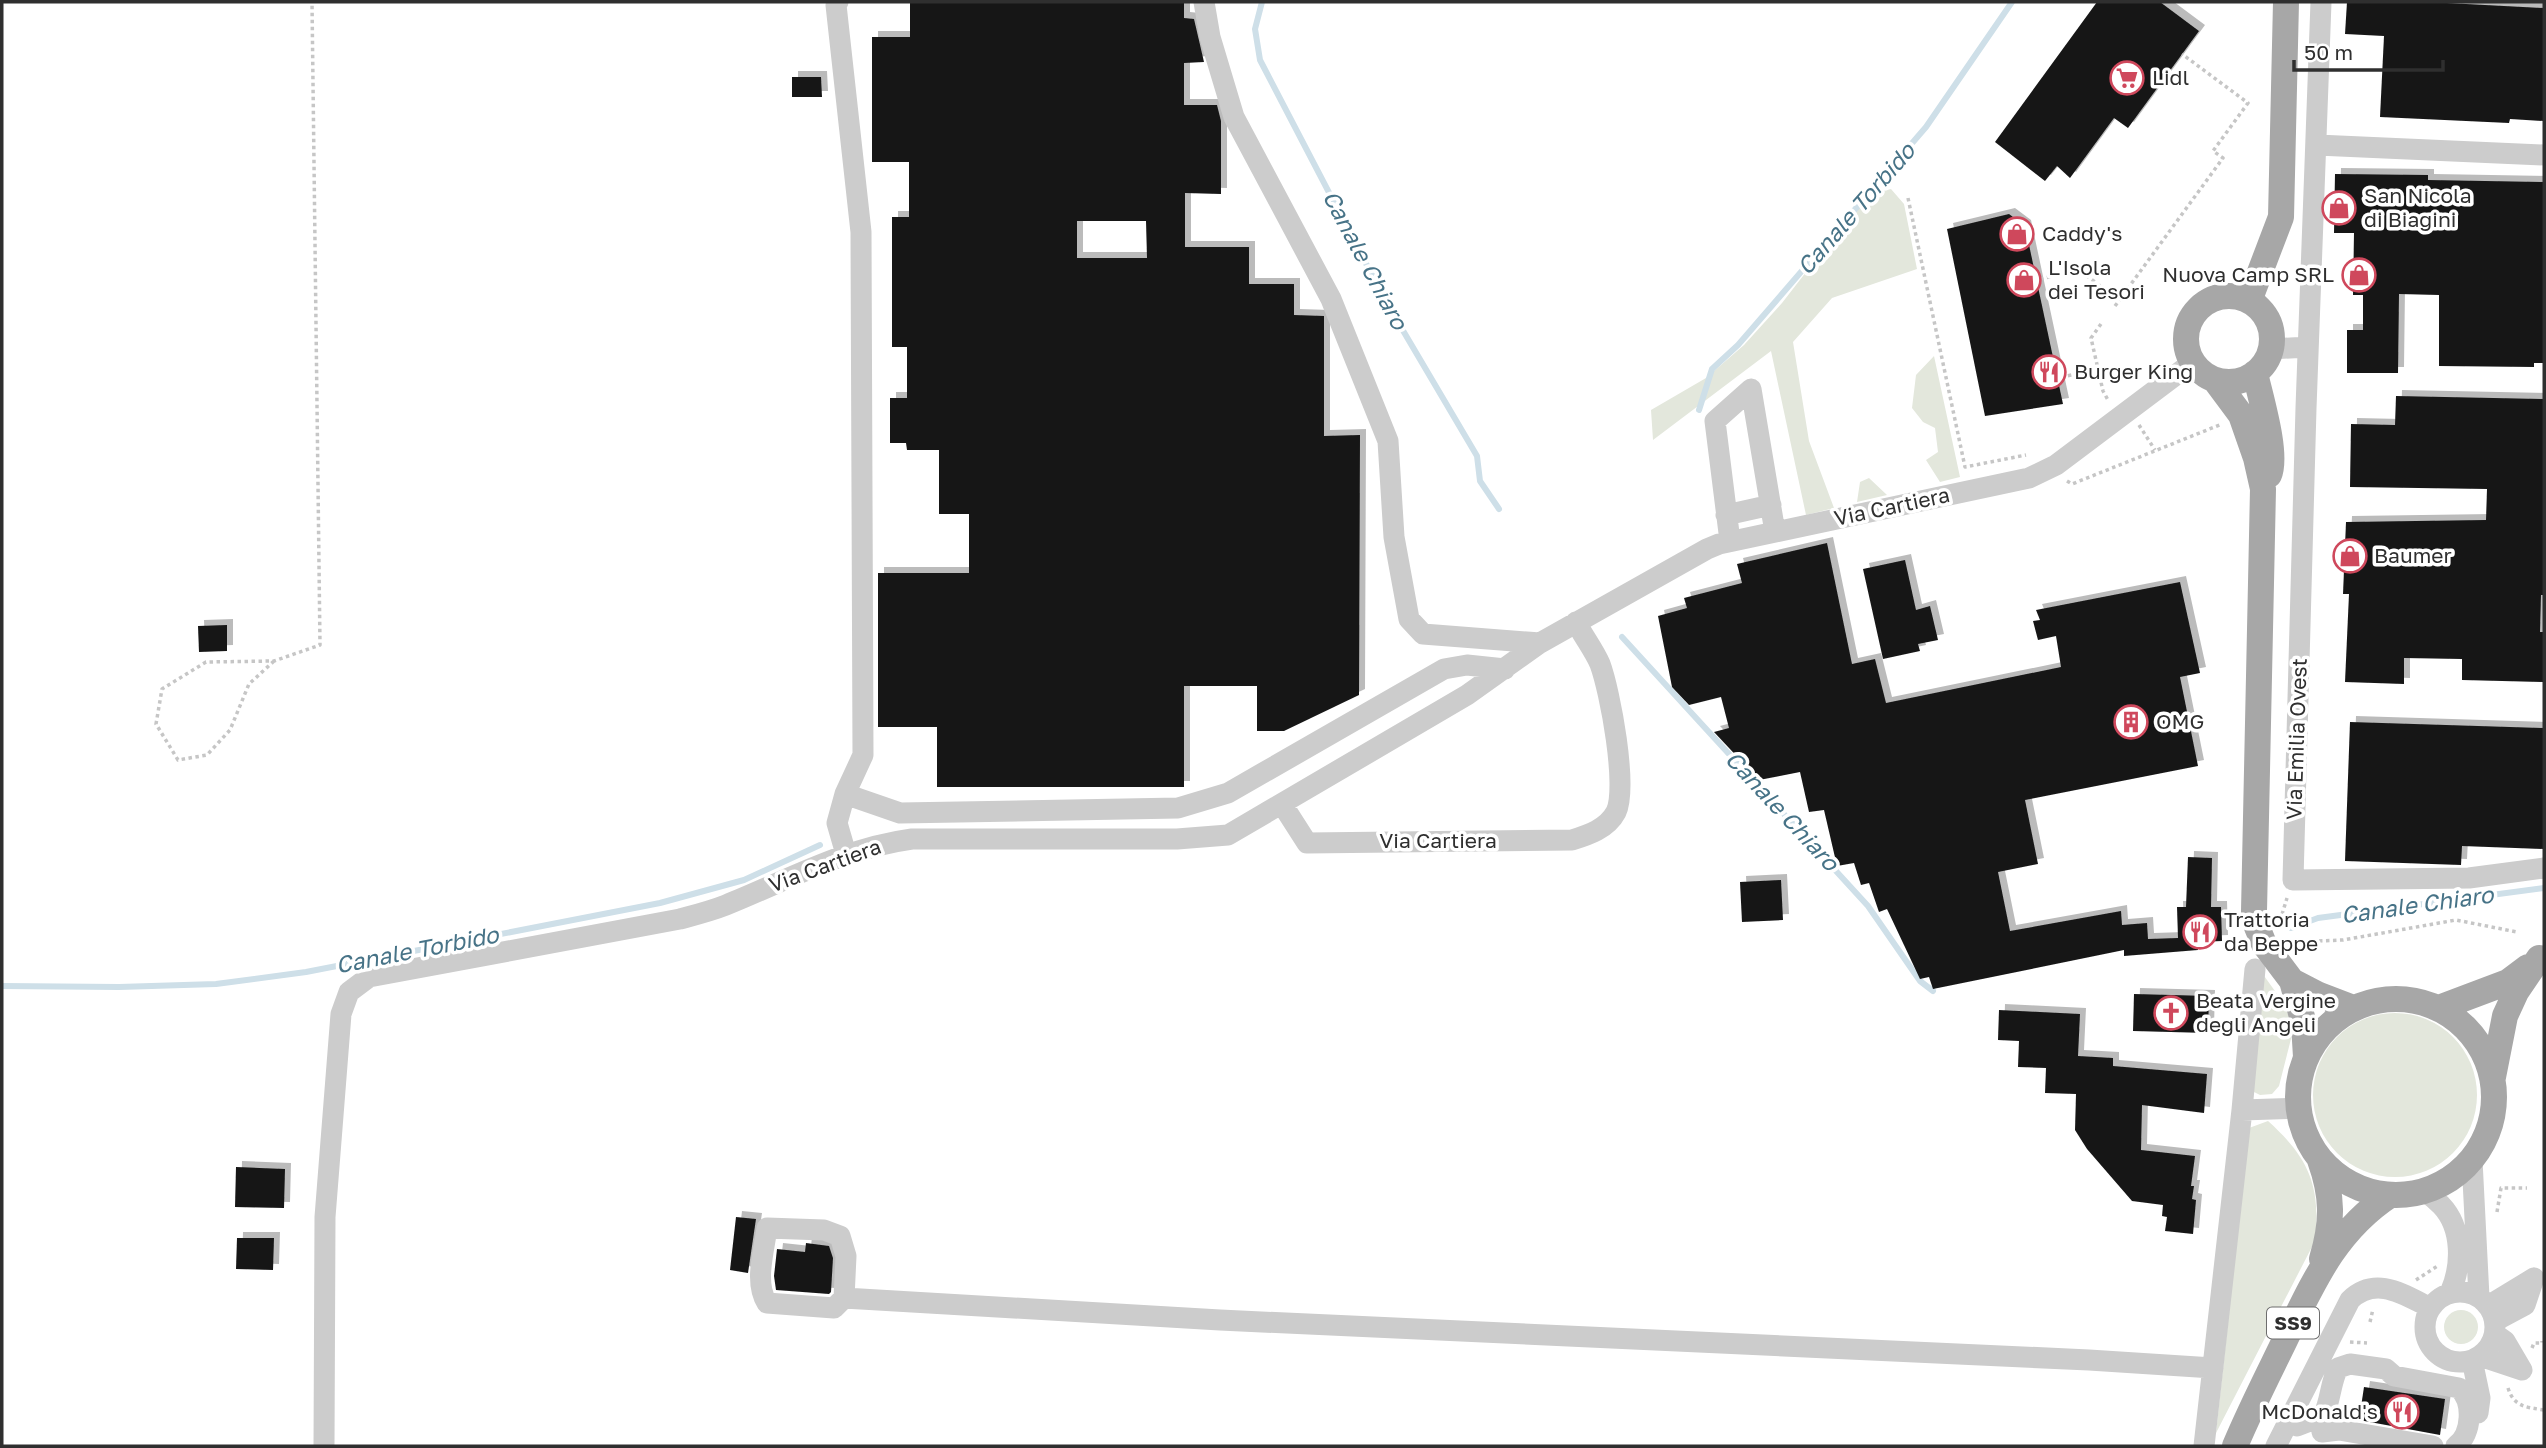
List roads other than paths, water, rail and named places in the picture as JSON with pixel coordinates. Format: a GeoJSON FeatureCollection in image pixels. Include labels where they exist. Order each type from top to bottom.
{"type":"FeatureCollection","features":[{"type":"Feature","properties":{"kind":"main road"},"geometry":{"type":"LineString","coordinates":[[2249,301],[2281,216],[2286,2]]}},
{"type":"Feature","properties":{"kind":"main road"},"geometry":{"type":"LineString","coordinates":[[2221,296],[2235,296],[2249,301],[2268,321],[2270,349],[2265,362],[2255,373],[2243,380],[2215,380],[2202,373],[2187,349],[2189,321],[2208,301],[2221,296]]}},
{"type":"Feature","properties":{"kind":"main road","name":"Via Emilia Ovest"},"geometry":{"type":"LineString","coordinates":[[2255,373],[2269,436],[2272,469],[2263,489]]}},
{"type":"Feature","properties":{"kind":"main road","name":"Via Emilia Ovest"},"geometry":{"type":"LineString","coordinates":[[2215,380],[2241,415],[2256,458],[2263,489],[2253,897],[2274,936],[2292,981]]}},
{"type":"Feature","properties":{"kind":"main road"},"geometry":{"type":"LineString","coordinates":[[2438,1008],[2508,982],[2542,956]]}},
{"type":"Feature","properties":{"kind":"main road"},"geometry":{"type":"LineString","coordinates":[[2493,1078],[2505,1016],[2516,992],[2542,956]]}},
{"type":"Feature","properties":{"kind":"main road"},"geometry":{"type":"LineString","coordinates":[[2292,981],[2353,1008]]}},
{"type":"Feature","properties":{"kind":"main road"},"geometry":{"type":"LineString","coordinates":[[2292,981],[2304,1024],[2306,1057],[2298,1091],[2299,1108],[2306,1135],[2319,1158],[2329,1186],[2329,1238],[2319,1271]]}},
{"type":"Feature","properties":{"kind":"main road"},"geometry":{"type":"LineString","coordinates":[[2306,1057],[2325,1029],[2353,1008],[2395,998],[2418,1001],[2438,1008],[2458,1020],[2474,1037],[2486,1056],[2493,1078],[2495,1105],[2489,1131],[2472,1160],[2458,1175],[2437,1187],[2390,1195],[2374,1193],[2344,1180],[2319,1158]]}},
{"type":"Feature","properties":{"kind":"main road"},"geometry":{"type":"LineString","coordinates":[[2319,1271],[2354,1223],[2390,1195]]}},
{"type":"Feature","properties":{"kind":"main road","name":"SS9"},"geometry":{"type":"LineString","coordinates":[[2235,1446],[2319,1271]]}},
{"type":"Feature","properties":{"kind":"street"},"geometry":{"type":"LineString","coordinates":[[838,2],[836,5],[861,245],[863,755],[845,794],[837,823],[846,854]]}},
{"type":"Feature","properties":{"kind":"street"},"geometry":{"type":"LineString","coordinates":[[1204,2],[1210,37],[1234,117],[1331,299],[1388,441],[1394,537],[1409,619],[1423,634],[1540,643]]}},
{"type":"Feature","properties":{"kind":"street","name":"Via Emilia Ovest"},"geometry":{"type":"LineString","coordinates":[[2320,2],[2293,880],[2469,878],[2544,868]]}},
{"type":"Feature","properties":{"kind":"street"},"geometry":{"type":"LineString","coordinates":[[2317,145],[2544,155]]}},
{"type":"Feature","properties":{"kind":"street"},"geometry":{"type":"LineString","coordinates":[[2270,349],[2308,347]]}},
{"type":"Feature","properties":{"kind":"street","name":"Via Cartiera"},"geometry":{"type":"LineString","coordinates":[[324,1446],[326,1217],[341,1014],[349,992],[369,977],[680,919],[724,906],[817,864],[882,843],[912,839],[1212,838],[1228,835],[1467,695],[1540,643],[1707,549],[1730,541],[2029,478],[2056,465],[2193,362]]}},
{"type":"Feature","properties":{"kind":"street"},"geometry":{"type":"LineString","coordinates":[[1730,541],[1715,421],[1751,389],[1775,532]]}},
{"type":"Feature","properties":{"kind":"street"},"geometry":{"type":"LineString","coordinates":[[1726,514],[1771,505]]}},
{"type":"Feature","properties":{"kind":"street","name":"Via Cartiera"},"geometry":{"type":"LineString","coordinates":[[1282,804],[1307,842],[1572,840],[1595,832],[1616,813],[1620,794],[1615,733],[1599,661],[1576,622]]}},
{"type":"Feature","properties":{"kind":"street"},"geometry":{"type":"LineString","coordinates":[[845,794],[900,813],[1178,808],[1228,793],[1444,669],[1467,666],[1505,669]]}},
{"type":"Feature","properties":{"kind":"street"},"geometry":{"type":"LineString","coordinates":[[2204,1446],[2255,969]]}},
{"type":"Feature","properties":{"kind":"street"},"geometry":{"type":"LineString","coordinates":[[2242,1110],[2299,1108]]}},
{"type":"Feature","properties":{"kind":"street"},"geometry":{"type":"LineString","coordinates":[[2472,1160],[2490,1315],[2491,1345],[2476,1358],[2460,1362],[2448,1360],[2437,1353],[2426,1333],[2426,1322],[2435,1302],[2450,1293],[2465,1292],[2490,1315],[2522,1370],[2476,1358]]}},
{"type":"Feature","properties":{"kind":"street"},"geometry":{"type":"LineString","coordinates":[[2424,1191],[2443,1206],[2453,1223],[2458,1242],[2458,1263],[2450,1293]]}},
{"type":"Feature","properties":{"kind":"street"},"geometry":{"type":"LineString","coordinates":[[844,1298],[846,1256],[840,1236],[824,1230],[767,1228],[760,1286],[767,1303],[834,1308],[844,1298],[1220,1320],[2062,1358],[2213,1368]]}},
{"type":"Feature","properties":{"kind":"street"},"geometry":{"type":"LineString","coordinates":[[2276,1446],[2293,1424],[2350,1300],[2360,1291],[2375,1286],[2389,1288],[2431,1308]]}},
{"type":"Feature","properties":{"kind":"street"},"geometry":{"type":"LineString","coordinates":[[2474,1446],[2480,1398],[2476,1358]]}},
{"type":"Feature","properties":{"kind":"street"},"geometry":{"type":"LineString","coordinates":[[2293,1424],[2323,1416],[2332,1380],[2338,1368],[2350,1364],[2386,1369],[2394,1377],[2459,1388],[2466,1394],[2470,1404],[2465,1436],[2456,1446]]}},
{"type":"Feature","properties":{"kind":"street"},"geometry":{"type":"LineString","coordinates":[[2293,1424],[2322,1432],[2333,1439],[2376,1446]]}},
{"type":"Feature","properties":{"kind":"street"},"geometry":{"type":"LineString","coordinates":[[2322,1432],[2339,1430],[2433,1446]]}},
{"type":"Feature","properties":{"kind":"waterway","name":"Canale Chiaro"},"geometry":{"type":"LineString","coordinates":[[1262,2],[1255,29],[1260,60],[1385,300],[1477,456],[1480,481],[1499,509]]}},
{"type":"Feature","properties":{"kind":"waterway","name":"Canale Torbido"},"geometry":{"type":"LineString","coordinates":[[1699,410],[1712,369],[1738,345],[1926,127],[2012,2]]}},
{"type":"Feature","properties":{"kind":"waterway","name":"Canale Chiaro"},"geometry":{"type":"LineString","coordinates":[[1622,637],[1868,906],[1920,981],[1933,991]]}},
{"type":"Feature","properties":{"kind":"waterway","name":"Canale Torbido"},"geometry":{"type":"LineString","coordinates":[[2,986],[216,984],[306,972],[660,903],[744,880],[820,845]]}},
{"type":"Feature","properties":{"kind":"waterway","name":"Canale Chiaro"},"geometry":{"type":"LineString","coordinates":[[2291,928],[2318,918],[2544,888]]}},
{"type":"Feature","properties":{"kind":"place","name":"Lidl"},"geometry":{"type":"Point","coordinates":[2127,78]}},
{"type":"Feature","properties":{"kind":"place","name":"San Nicola di Biagini"},"geometry":{"type":"Point","coordinates":[2339,208]}},
{"type":"Feature","properties":{"kind":"place","name":"Caddy's"},"geometry":{"type":"Point","coordinates":[2017,234]}},
{"type":"Feature","properties":{"kind":"place","name":"Nuova Camp SRL"},"geometry":{"type":"Point","coordinates":[2359,275]}},
{"type":"Feature","properties":{"kind":"place","name":"L'Isola dei Tesori"},"geometry":{"type":"Point","coordinates":[2024,280]}},
{"type":"Feature","properties":{"kind":"place","name":"Burger King"},"geometry":{"type":"Point","coordinates":[2049,372]}},
{"type":"Feature","properties":{"kind":"place","name":"Baumer"},"geometry":{"type":"Point","coordinates":[2350,556]}},
{"type":"Feature","properties":{"kind":"place","name":"OMG"},"geometry":{"type":"Point","coordinates":[2131,722]}},
{"type":"Feature","properties":{"kind":"place","name":"Trattoria da Beppe"},"geometry":{"type":"Point","coordinates":[2200,932]}},
{"type":"Feature","properties":{"kind":"place","name":"Beata Vergine degli Angeli"},"geometry":{"type":"Point","coordinates":[2171,1013]}},
{"type":"Feature","properties":{"kind":"place","name":"McDonald's"},"geometry":{"type":"Point","coordinates":[2402,1412]}}]}
